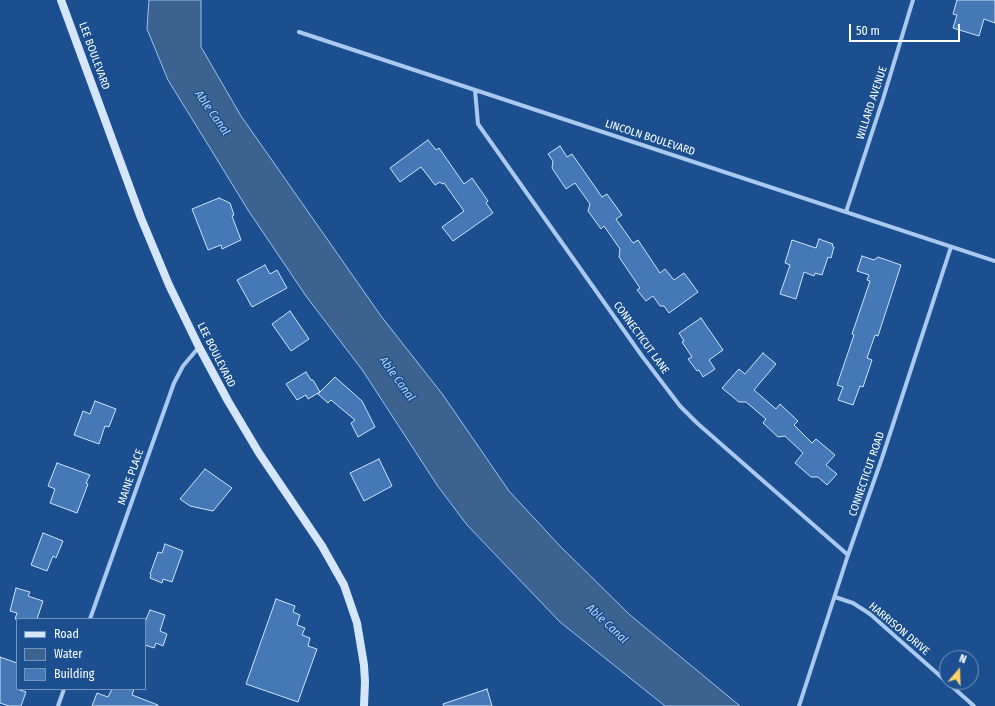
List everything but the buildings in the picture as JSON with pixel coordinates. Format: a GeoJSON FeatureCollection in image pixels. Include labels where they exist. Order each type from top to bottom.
{"type":"FeatureCollection","features":[{"type":"Feature","properties":{"kind":"main road","name":"LEE BOULEVARD"},"geometry":{"type":"LineString","coordinates":[[61,0],[142,218],[169,285],[199,347],[228,401],[260,454],[322,546],[344,585],[356,623],[364,665],[364,706]]}},
{"type":"Feature","properties":{"kind":"street","name":"WILLARD AVENUE"},"geometry":{"type":"LineString","coordinates":[[846,212],[883,99],[913,0]]}},
{"type":"Feature","properties":{"kind":"street","name":"LINCOLN BOULEVARD"},"geometry":{"type":"LineString","coordinates":[[299,32],[995,262]]}},
{"type":"Feature","properties":{"kind":"street","name":"CONNECTICUT LANE"},"geometry":{"type":"LineString","coordinates":[[475,90],[478,124],[642,356],[680,406],[696,423],[848,555]]}},
{"type":"Feature","properties":{"kind":"street","name":"CONNECTICUT ROAD"},"geometry":{"type":"LineString","coordinates":[[799,706],[951,247]]}},
{"type":"Feature","properties":{"kind":"street","name":"MAINE PLACE"},"geometry":{"type":"LineString","coordinates":[[90,618],[174,383],[183,366],[199,347]]}},
{"type":"Feature","properties":{"kind":"street","name":"HARRISON DRIVE"},"geometry":{"type":"LineString","coordinates":[[835,597],[853,603],[870,614],[939,675]]}},
{"type":"Feature","properties":{"kind":"street"},"geometry":{"type":"LineString","coordinates":[[58,706],[64,690]]}},
{"type":"Feature","properties":{"kind":"street","name":"HARRISON DRIVE"},"geometry":{"type":"LineString","coordinates":[[956,690],[974,706]]}},
{"type":"Feature","properties":{"kind":"water","name":"Able Canal"},"geometry":{"type":"Polygon","coordinates":[[[149,0],[201,0],[201,47],[241,116],[381,316],[443,395],[509,491],[560,546],[630,615],[740,706],[665,706],[560,622],[467,525],[437,485],[363,371],[306,296],[248,210],[168,80],[147,29],[149,0]]]}}]}
